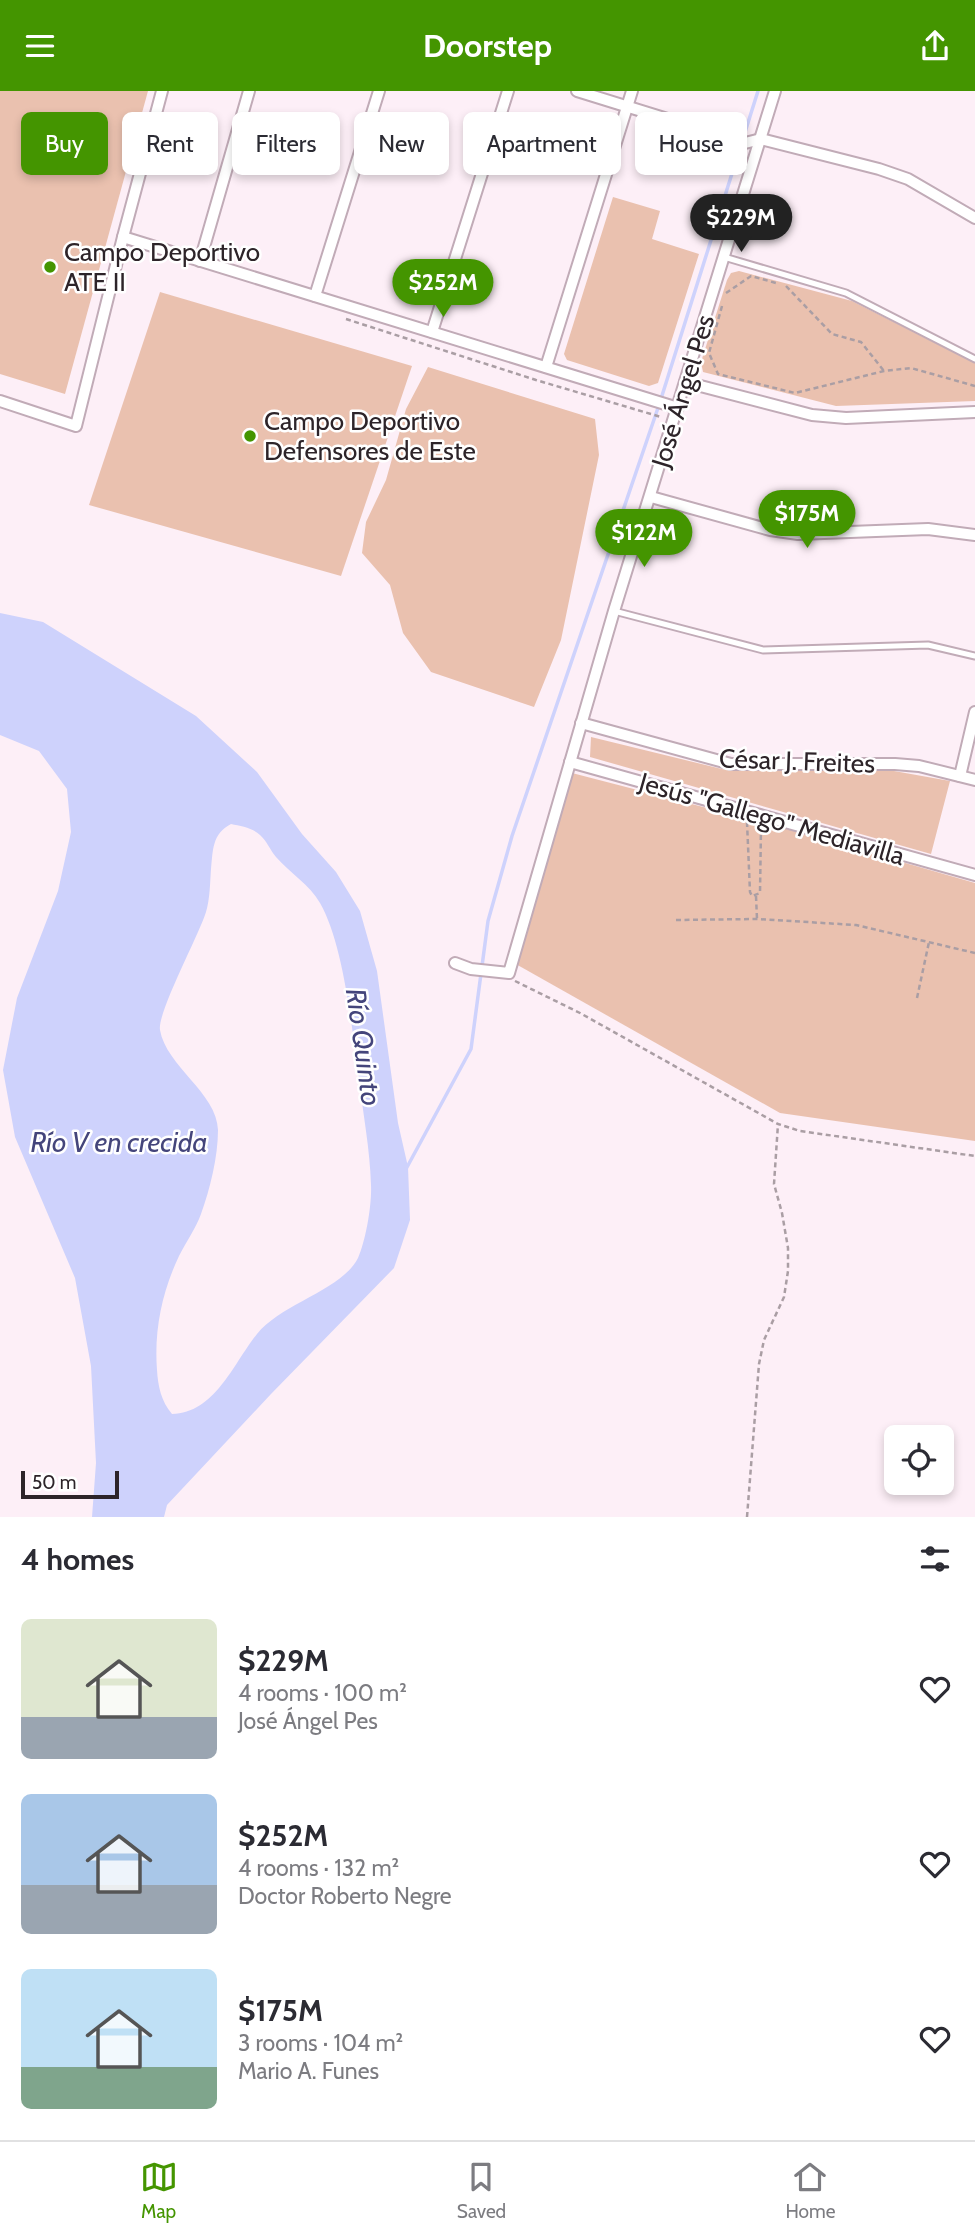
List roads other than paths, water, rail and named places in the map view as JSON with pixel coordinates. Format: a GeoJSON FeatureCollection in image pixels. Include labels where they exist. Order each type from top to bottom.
{"type":"FeatureCollection","features":[{"type":"Feature","properties":{"kind":"street"},"geometry":{"type":"LineString","coordinates":[[0,401],[76,426],[162,91]]}},
{"type":"Feature","properties":{"kind":"street"},"geometry":{"type":"LineString","coordinates":[[200,261],[249,91]]}},
{"type":"Feature","properties":{"kind":"street"},"geometry":{"type":"LineString","coordinates":[[315,296],[379,91]]}},
{"type":"Feature","properties":{"kind":"street"},"geometry":{"type":"LineString","coordinates":[[432,332],[508,91]]}},
{"type":"Feature","properties":{"kind":"street"},"geometry":{"type":"LineString","coordinates":[[577,91],[745,143],[761,139],[879,169],[908,179],[975,218]]}},
{"type":"Feature","properties":{"kind":"street"},"geometry":{"type":"LineString","coordinates":[[546,367],[632,91]]}},
{"type":"Feature","properties":{"kind":"street","name":"José Ángel Pes"},"geometry":{"type":"LineString","coordinates":[[455,963],[471,969],[504,972],[775,91]]}},
{"type":"Feature","properties":{"kind":"street"},"geometry":{"type":"LineString","coordinates":[[123,237],[678,408]]}},
{"type":"Feature","properties":{"kind":"street"},"geometry":{"type":"LineString","coordinates":[[685,382],[812,415],[846,418],[975,412]]}},
{"type":"Feature","properties":{"kind":"street"},"geometry":{"type":"LineString","coordinates":[[651,497],[770,530],[798,534],[928,529],[975,535]]}},
{"type":"Feature","properties":{"kind":"street"},"geometry":{"type":"LineString","coordinates":[[960,776],[975,712]]}},
{"type":"Feature","properties":{"kind":"street","name":"César J. Freites"},"geometry":{"type":"LineString","coordinates":[[581,723],[731,764],[895,764],[919,766],[975,780]]}},
{"type":"Feature","properties":{"kind":"street","name":"Jesús \"Gallego\" Mediavilla"},"geometry":{"type":"LineString","coordinates":[[570,762],[975,875]]}},
{"type":"Feature","properties":{"kind":"lane"},"geometry":{"type":"LineString","coordinates":[[724,257],[846,293],[975,359]]}},
{"type":"Feature","properties":{"kind":"lane"},"geometry":{"type":"LineString","coordinates":[[614,611],[763,650],[928,645],[975,656]]}},
{"type":"Feature","properties":{"kind":"water","name":"Río V en crecida"},"geometry":{"type":"Polygon","coordinates":[[[0,613],[43,622],[196,716],[257,772],[302,834],[336,872],[360,911],[377,971],[398,1123],[408,1167],[410,1220],[394,1268],[167,1505],[164,1517],[92,1517],[96,1463],[91,1366],[75,1278],[15,1137],[3,1070],[17,998],[58,891],[71,832],[67,789],[39,751],[0,735],[0,613]],[[231,824],[220,833],[215,843],[206,912],[171,991],[160,1030],[171,1056],[209,1104],[218,1130],[215,1162],[207,1194],[199,1219],[173,1270],[158,1326],[158,1382],[163,1399],[172,1414],[187,1412],[200,1405],[222,1385],[257,1334],[268,1323],[326,1288],[350,1269],[361,1250],[371,1202],[368,1145],[350,1013],[341,964],[328,921],[316,896],[276,857],[262,837],[250,829],[231,824]]]}},
{"type":"Feature","properties":{"kind":"waterway"},"geometry":{"type":"LineString","coordinates":[[406,1169],[471,1049],[488,921],[512,836],[660,402],[758,91]]}},
{"type":"Feature","properties":{"kind":"place","name":"Campo Deportivo ATE II"},"geometry":{"type":"Point","coordinates":[50,267]}},
{"type":"Feature","properties":{"kind":"place","name":"Campo Deportivo Defensores de Este"},"geometry":{"type":"Point","coordinates":[250,436]}},
{"type":"Feature","properties":{"kind":"water label","name":"Río Quinto"},"geometry":{"type":"Point","coordinates":[364,1047]}}]}
